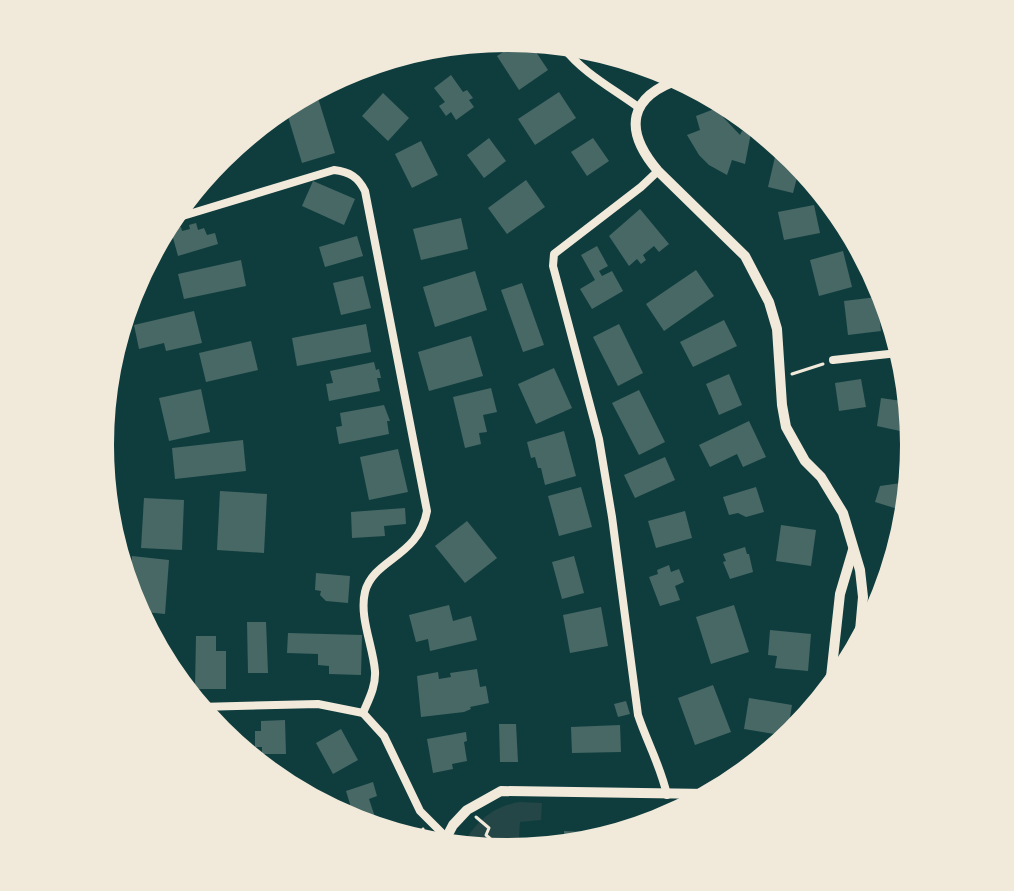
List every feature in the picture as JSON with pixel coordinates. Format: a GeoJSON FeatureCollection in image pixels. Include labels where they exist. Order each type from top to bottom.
{"type":"FeatureCollection","features":[{"type":"Feature","properties":{"kind":"street"},"geometry":{"type":"LineString","coordinates":[[569,55],[595,78],[638,107]]}},
{"type":"Feature","properties":{"kind":"street"},"geometry":{"type":"LineString","coordinates":[[668,85],[654,91],[638,107],[635,119],[640,142],[658,171],[745,256],[769,302],[777,329],[786,427],[805,461],[834,495],[843,513],[860,570],[863,597],[861,622]]}},
{"type":"Feature","properties":{"kind":"street"},"geometry":{"type":"LineString","coordinates":[[186,215],[334,170],[346,171],[359,179],[365,191],[427,511],[425,525],[417,540],[371,579],[366,589],[363,602],[375,672],[374,686],[363,713]]}},
{"type":"Feature","properties":{"kind":"street"},"geometry":{"type":"LineString","coordinates":[[658,171],[554,254],[553,266],[599,439],[638,715],[662,771],[667,795]]}},
{"type":"Feature","properties":{"kind":"street"},"geometry":{"type":"LineString","coordinates":[[833,360],[892,354]]}},
{"type":"Feature","properties":{"kind":"street"},"geometry":{"type":"LineString","coordinates":[[832,671],[840,594],[853,550]]}},
{"type":"Feature","properties":{"kind":"street"},"geometry":{"type":"LineString","coordinates":[[211,707],[318,704],[363,713],[384,736],[420,811],[441,835]]}},
{"type":"Feature","properties":{"kind":"street"},"geometry":{"type":"LineString","coordinates":[[447,836],[467,810],[488,796],[515,790],[693,794]]}},
{"type":"Feature","properties":{"kind":"path"},"geometry":{"type":"LineString","coordinates":[[781,377],[833,360]]}},
{"type":"Feature","properties":{"kind":"path"},"geometry":{"type":"LineString","coordinates":[[467,810],[489,828],[486,835],[492,840]]}},
{"type":"Feature","properties":{"kind":"shaded area"},"geometry":{"type":"Polygon","coordinates":[[[542,803],[541,820],[520,822],[519,841],[467,839],[486,816],[511,804],[542,803]]]}},
{"type":"Feature","properties":{"kind":"building"},"geometry":{"type":"Polygon","coordinates":[[[506,50],[535,51],[548,70],[519,90],[497,56],[506,50]]]}},
{"type":"Feature","properties":{"kind":"building"},"geometry":{"type":"Polygon","coordinates":[[[451,75],[463,92],[467,90],[473,98],[469,100],[474,107],[456,120],[451,112],[446,116],[439,106],[445,102],[434,88],[451,75]]]}},
{"type":"Feature","properties":{"kind":"building"},"geometry":{"type":"Polygon","coordinates":[[[559,92],[576,118],[535,145],[518,119],[559,92]]]}},
{"type":"Feature","properties":{"kind":"building"},"geometry":{"type":"Polygon","coordinates":[[[383,93],[409,118],[388,141],[362,116],[383,93]]]}},
{"type":"Feature","properties":{"kind":"building"},"geometry":{"type":"Polygon","coordinates":[[[318,98],[335,153],[302,163],[288,116],[318,98]]]}},
{"type":"Feature","properties":{"kind":"building"},"geometry":{"type":"Polygon","coordinates":[[[714,109],[725,116],[740,135],[742,131],[751,134],[745,164],[732,160],[727,175],[709,165],[687,135],[700,130],[696,116],[714,109]]]}},
{"type":"Feature","properties":{"kind":"building"},"geometry":{"type":"Polygon","coordinates":[[[489,138],[506,161],[484,178],[467,155],[489,138]]]}},
{"type":"Feature","properties":{"kind":"building"},"geometry":{"type":"Polygon","coordinates":[[[593,138],[609,161],[587,176],[571,152],[593,138]]]}},
{"type":"Feature","properties":{"kind":"building"},"geometry":{"type":"Polygon","coordinates":[[[421,141],[438,175],[412,188],[395,154],[421,141]]]}},
{"type":"Feature","properties":{"kind":"building"},"geometry":{"type":"Polygon","coordinates":[[[775,155],[797,177],[793,193],[768,187],[775,155]]]}},
{"type":"Feature","properties":{"kind":"building"},"geometry":{"type":"Polygon","coordinates":[[[526,180],[545,207],[507,234],[488,208],[526,180]]]}},
{"type":"Feature","properties":{"kind":"building"},"geometry":{"type":"Polygon","coordinates":[[[313,181],[355,199],[344,225],[302,206],[313,181]]]}},
{"type":"Feature","properties":{"kind":"building"},"geometry":{"type":"Polygon","coordinates":[[[814,205],[820,233],[784,240],[778,212],[814,205]]]}},
{"type":"Feature","properties":{"kind":"building"},"geometry":{"type":"Polygon","coordinates":[[[640,209],[669,244],[659,252],[654,246],[643,255],[646,260],[641,264],[637,259],[629,266],[609,236],[640,209]]]}},
{"type":"Feature","properties":{"kind":"building"},"geometry":{"type":"Polygon","coordinates":[[[461,218],[468,249],[421,260],[413,229],[461,218]]]}},
{"type":"Feature","properties":{"kind":"building"},"geometry":{"type":"Polygon","coordinates":[[[196,223],[198,230],[204,228],[207,235],[215,233],[218,244],[178,256],[172,235],[177,228],[181,227],[182,231],[190,229],[189,225],[196,223]]]}},
{"type":"Feature","properties":{"kind":"building"},"geometry":{"type":"Polygon","coordinates":[[[357,236],[363,256],[325,267],[319,247],[357,236]]]}},
{"type":"Feature","properties":{"kind":"building"},"geometry":{"type":"Polygon","coordinates":[[[597,246],[608,266],[599,271],[602,276],[612,271],[623,291],[592,309],[580,289],[595,280],[581,255],[597,246]]]}},
{"type":"Feature","properties":{"kind":"building"},"geometry":{"type":"Polygon","coordinates":[[[843,251],[852,287],[819,296],[810,260],[843,251]]]}},
{"type":"Feature","properties":{"kind":"building"},"geometry":{"type":"Polygon","coordinates":[[[241,260],[246,286],[184,299],[178,274],[241,260]]]}},
{"type":"Feature","properties":{"kind":"building"},"geometry":{"type":"Polygon","coordinates":[[[696,270],[714,296],[664,331],[646,304],[696,270]]]}},
{"type":"Feature","properties":{"kind":"building"},"geometry":{"type":"Polygon","coordinates":[[[475,271],[487,310],[435,327],[423,287],[475,271]]]}},
{"type":"Feature","properties":{"kind":"building"},"geometry":{"type":"Polygon","coordinates":[[[363,276],[371,308],[341,315],[333,283],[363,276]]]}},
{"type":"Feature","properties":{"kind":"building"},"geometry":{"type":"Polygon","coordinates":[[[522,283],[544,345],[523,352],[501,290],[522,283]]]}},
{"type":"Feature","properties":{"kind":"building"},"geometry":{"type":"Polygon","coordinates":[[[873,297],[881,331],[848,335],[844,301],[873,297]]]}},
{"type":"Feature","properties":{"kind":"building"},"geometry":{"type":"Polygon","coordinates":[[[194,311],[202,343],[166,351],[164,343],[139,349],[134,325],[194,311]]]}},
{"type":"Feature","properties":{"kind":"building"},"geometry":{"type":"Polygon","coordinates":[[[724,320],[737,346],[693,367],[680,342],[724,320]]]}},
{"type":"Feature","properties":{"kind":"building"},"geometry":{"type":"Polygon","coordinates":[[[366,324],[371,352],[297,366],[292,338],[366,324]]]}},
{"type":"Feature","properties":{"kind":"building"},"geometry":{"type":"Polygon","coordinates":[[[619,324],[643,373],[618,386],[593,337],[619,324]]]}},
{"type":"Feature","properties":{"kind":"building"},"geometry":{"type":"Polygon","coordinates":[[[471,336],[483,376],[429,391],[418,352],[471,336]]]}},
{"type":"Feature","properties":{"kind":"building"},"geometry":{"type":"Polygon","coordinates":[[[251,341],[258,370],[206,382],[199,353],[251,341]]]}},
{"type":"Feature","properties":{"kind":"building"},"geometry":{"type":"Polygon","coordinates":[[[374,362],[381,378],[377,378],[380,391],[329,401],[326,384],[333,383],[330,371],[374,362]]]}},
{"type":"Feature","properties":{"kind":"building"},"geometry":{"type":"Polygon","coordinates":[[[554,368],[572,408],[536,424],[518,384],[554,368]]]}},
{"type":"Feature","properties":{"kind":"building"},"geometry":{"type":"Polygon","coordinates":[[[729,374],[742,405],[719,415],[706,384],[729,374]]]}},
{"type":"Feature","properties":{"kind":"building"},"geometry":{"type":"Polygon","coordinates":[[[861,379],[866,407],[839,411],[835,383],[861,379]]]}},
{"type":"Feature","properties":{"kind":"building"},"geometry":{"type":"Polygon","coordinates":[[[491,388],[497,412],[483,415],[487,432],[479,433],[481,444],[465,448],[453,397],[491,388]]]}},
{"type":"Feature","properties":{"kind":"building"},"geometry":{"type":"Polygon","coordinates":[[[201,389],[210,432],[169,441],[159,398],[201,389]]]}},
{"type":"Feature","properties":{"kind":"building"},"geometry":{"type":"Polygon","coordinates":[[[639,390],[665,442],[639,455],[612,403],[639,390]]]}},
{"type":"Feature","properties":{"kind":"building"},"geometry":{"type":"Polygon","coordinates":[[[881,398],[900,401],[902,431],[877,426],[881,398]]]}},
{"type":"Feature","properties":{"kind":"building"},"geometry":{"type":"Polygon","coordinates":[[[384,405],[390,421],[387,421],[389,434],[339,444],[336,427],[342,426],[340,413],[384,405]]]}},
{"type":"Feature","properties":{"kind":"building"},"geometry":{"type":"Polygon","coordinates":[[[749,421],[766,457],[743,467],[737,454],[710,467],[699,445],[749,421]]]}},
{"type":"Feature","properties":{"kind":"building"},"geometry":{"type":"Polygon","coordinates":[[[564,431],[576,476],[545,485],[541,468],[538,468],[535,457],[531,458],[527,442],[564,431]]]}},
{"type":"Feature","properties":{"kind":"building"},"geometry":{"type":"Polygon","coordinates":[[[243,440],[246,471],[175,479],[172,448],[243,440]]]}},
{"type":"Feature","properties":{"kind":"building"},"geometry":{"type":"Polygon","coordinates":[[[398,449],[408,492],[369,500],[360,457],[398,449]]]}},
{"type":"Feature","properties":{"kind":"building"},"geometry":{"type":"Polygon","coordinates":[[[665,457],[675,480],[635,498],[624,475],[665,457]]]}},
{"type":"Feature","properties":{"kind":"building"},"geometry":{"type":"Polygon","coordinates":[[[901,483],[897,509],[875,502],[880,486],[901,483]]]}},
{"type":"Feature","properties":{"kind":"building"},"geometry":{"type":"Polygon","coordinates":[[[581,487],[592,527],[559,536],[548,496],[581,487]]]}},
{"type":"Feature","properties":{"kind":"building"},"geometry":{"type":"Polygon","coordinates":[[[756,487],[764,512],[746,517],[738,513],[729,515],[723,497],[756,487]]]}},
{"type":"Feature","properties":{"kind":"building"},"geometry":{"type":"Polygon","coordinates":[[[220,491],[267,494],[264,553],[217,550],[220,491]]]}},
{"type":"Feature","properties":{"kind":"building"},"geometry":{"type":"Polygon","coordinates":[[[144,498],[184,500],[182,550],[141,548],[144,498]]]}},
{"type":"Feature","properties":{"kind":"building"},"geometry":{"type":"Polygon","coordinates":[[[405,508],[406,524],[384,526],[385,536],[352,538],[351,512],[405,508]]]}},
{"type":"Feature","properties":{"kind":"building"},"geometry":{"type":"Polygon","coordinates":[[[685,511],[692,538],[656,548],[648,521],[685,511]]]}},
{"type":"Feature","properties":{"kind":"building"},"geometry":{"type":"Polygon","coordinates":[[[467,521],[497,558],[465,583],[435,546],[467,521]]]}},
{"type":"Feature","properties":{"kind":"building"},"geometry":{"type":"Polygon","coordinates":[[[781,525],[816,530],[811,566],[776,561],[781,525]]]}},
{"type":"Feature","properties":{"kind":"building"},"geometry":{"type":"Polygon","coordinates":[[[745,547],[753,572],[730,579],[723,554],[745,547]]]}},
{"type":"Feature","properties":{"kind":"building"},"geometry":{"type":"Polygon","coordinates":[[[132,556],[169,560],[165,614],[149,612],[131,570],[132,556]]]}},
{"type":"Feature","properties":{"kind":"building"},"geometry":{"type":"Polygon","coordinates":[[[574,556],[584,593],[562,599],[552,562],[574,556]]]}},
{"type":"Feature","properties":{"kind":"building"},"geometry":{"type":"Polygon","coordinates":[[[669,565],[671,572],[679,569],[684,582],[675,586],[680,600],[660,606],[649,577],[669,565]]]}},
{"type":"Feature","properties":{"kind":"building"},"geometry":{"type":"Polygon","coordinates":[[[316,573],[350,576],[348,603],[326,601],[320,595],[321,591],[315,590],[316,573]]]}},
{"type":"Feature","properties":{"kind":"building"},"geometry":{"type":"Polygon","coordinates":[[[449,605],[453,621],[471,616],[477,640],[430,651],[428,639],[416,642],[409,615],[449,605]]]}},
{"type":"Feature","properties":{"kind":"building"},"geometry":{"type":"Polygon","coordinates":[[[734,605],[749,652],[711,664],[696,617],[734,605]]]}},
{"type":"Feature","properties":{"kind":"building"},"geometry":{"type":"Polygon","coordinates":[[[601,607],[608,646],[570,653],[563,615],[601,607]]]}},
{"type":"Feature","properties":{"kind":"building"},"geometry":{"type":"Polygon","coordinates":[[[247,622],[266,622],[268,673],[248,673],[247,622]]]}},
{"type":"Feature","properties":{"kind":"building"},"geometry":{"type":"Polygon","coordinates":[[[770,630],[811,634],[808,671],[775,668],[777,656],[768,655],[770,630]]]}},
{"type":"Feature","properties":{"kind":"building"},"geometry":{"type":"Polygon","coordinates":[[[288,633],[362,635],[361,675],[329,674],[329,666],[318,665],[318,654],[287,653],[288,633]]]}},
{"type":"Feature","properties":{"kind":"building"},"geometry":{"type":"Polygon","coordinates":[[[196,636],[216,636],[216,651],[226,651],[226,689],[195,688],[196,636]]]}},
{"type":"Feature","properties":{"kind":"building"},"geometry":{"type":"Polygon","coordinates":[[[477,669],[480,687],[486,686],[489,703],[470,707],[464,712],[421,717],[417,676],[438,672],[439,679],[451,677],[450,673],[477,669]]]}},
{"type":"Feature","properties":{"kind":"building"},"geometry":{"type":"Polygon","coordinates":[[[713,685],[731,732],[695,745],[678,698],[713,685]]]}},
{"type":"Feature","properties":{"kind":"building"},"geometry":{"type":"Polygon","coordinates":[[[749,698],[792,705],[789,723],[777,734],[744,729],[749,698]]]}},
{"type":"Feature","properties":{"kind":"building"},"geometry":{"type":"Polygon","coordinates":[[[626,701],[630,714],[618,717],[614,704],[626,701]]]}},
{"type":"Feature","properties":{"kind":"building"},"geometry":{"type":"Polygon","coordinates":[[[285,720],[286,754],[262,754],[262,747],[255,747],[255,731],[261,731],[261,721],[285,720]]]}},
{"type":"Feature","properties":{"kind":"building"},"geometry":{"type":"Polygon","coordinates":[[[499,724],[516,724],[518,762],[500,762],[499,724]]]}},
{"type":"Feature","properties":{"kind":"building"},"geometry":{"type":"Polygon","coordinates":[[[620,725],[621,752],[572,753],[571,727],[620,725]]]}},
{"type":"Feature","properties":{"kind":"building"},"geometry":{"type":"Polygon","coordinates":[[[341,729],[358,760],[333,774],[316,743],[341,729]]]}},
{"type":"Feature","properties":{"kind":"building"},"geometry":{"type":"Polygon","coordinates":[[[466,732],[467,761],[452,764],[453,769],[433,773],[427,739],[466,732]]]}},
{"type":"Feature","properties":{"kind":"building"},"geometry":{"type":"Polygon","coordinates":[[[373,782],[377,796],[369,799],[375,818],[352,809],[346,791],[373,782]]]}},
{"type":"Feature","properties":{"kind":"building"},"geometry":{"type":"Polygon","coordinates":[[[564,831],[588,832],[584,833],[564,837],[564,831]]]}}]}
